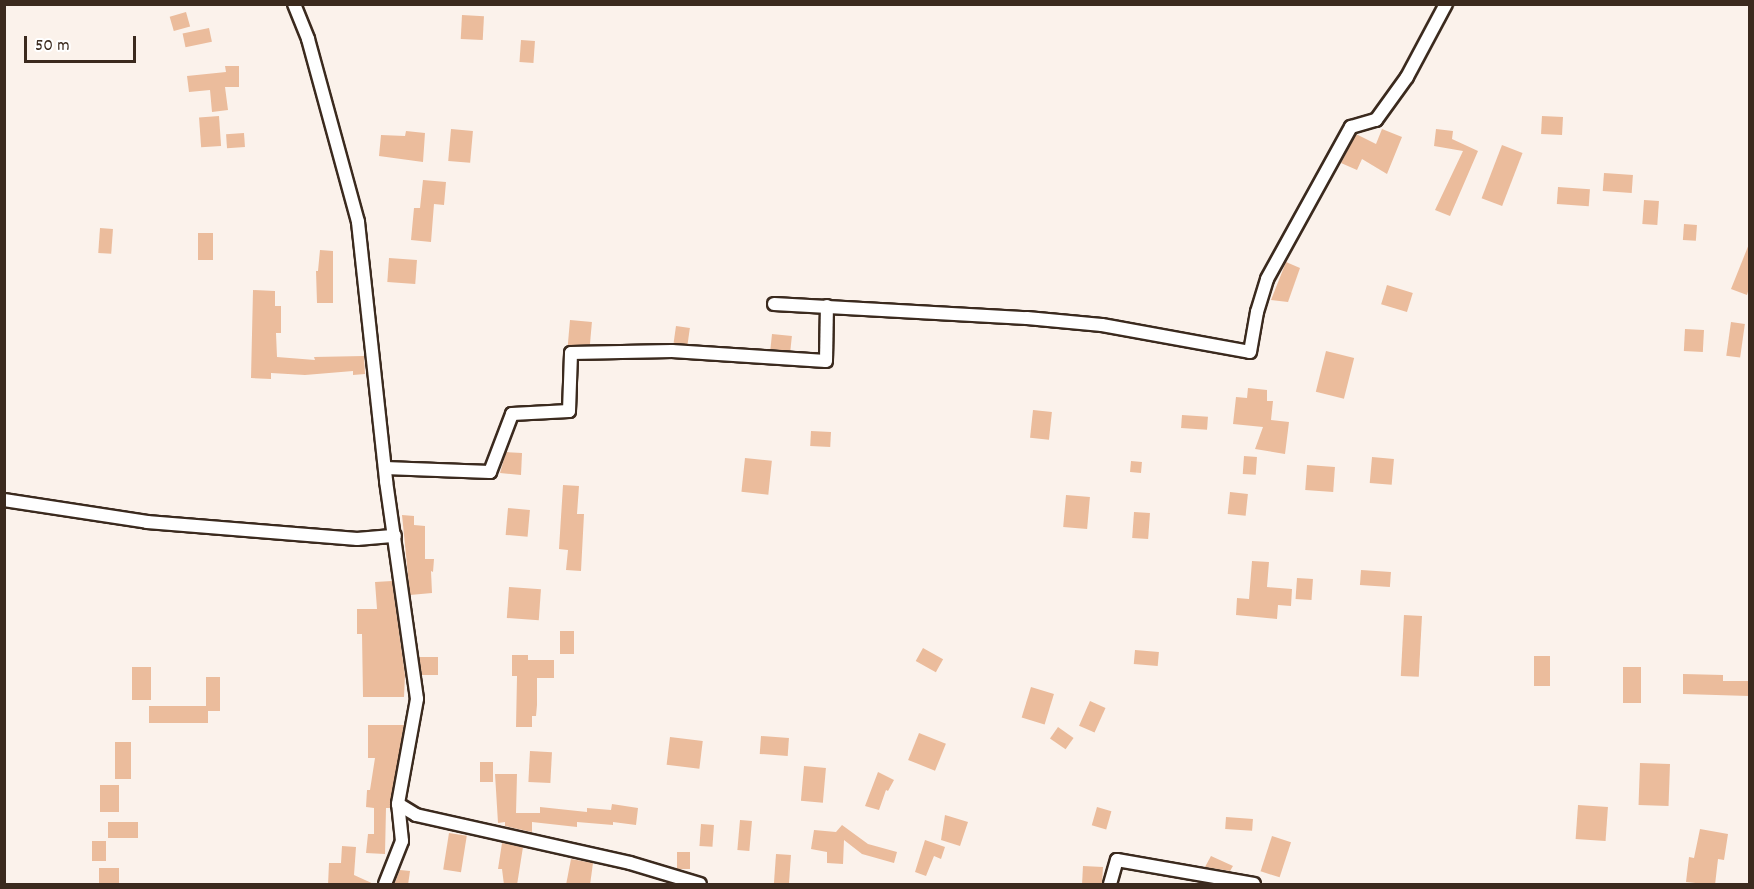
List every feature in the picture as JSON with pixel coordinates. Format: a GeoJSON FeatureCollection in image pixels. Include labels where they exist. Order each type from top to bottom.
{"type":"FeatureCollection","features":[{"type":"Feature","properties":{"kind":"street"},"geometry":{"type":"LineString","coordinates":[[294,4],[308,39],[358,222],[385,468],[417,699],[398,804],[402,842],[385,885]]}},
{"type":"Feature","properties":{"kind":"street"},"geometry":{"type":"LineString","coordinates":[[774,304],[1027,318],[1102,325],[1250,352],[1257,312],[1267,279],[1351,127],[1376,120],[1407,78],[1446,4]]}},
{"type":"Feature","properties":{"kind":"street"},"geometry":{"type":"LineString","coordinates":[[385,468],[468,469],[490,472],[512,414],[569,411],[571,353],[672,351],[826,361],[827,306]]}},
{"type":"Feature","properties":{"kind":"street"},"geometry":{"type":"LineString","coordinates":[[4,500],[147,522],[357,538],[394,536]]}},
{"type":"Feature","properties":{"kind":"street"},"geometry":{"type":"LineString","coordinates":[[398,804],[416,815],[630,863],[700,885]]}},
{"type":"Feature","properties":{"kind":"street"},"geometry":{"type":"LineString","coordinates":[[1110,885],[1117,860],[1254,885]]}},
{"type":"Feature","properties":{"kind":"building"},"geometry":{"type":"Polygon","coordinates":[[[186,12],[190,26],[174,31],[170,17],[186,12]]]}},
{"type":"Feature","properties":{"kind":"building"},"geometry":{"type":"Polygon","coordinates":[[[462,15],[484,16],[483,40],[461,39],[462,15]]]}},
{"type":"Feature","properties":{"kind":"building"},"geometry":{"type":"Polygon","coordinates":[[[209,28],[212,42],[186,47],[183,34],[209,28]]]}},
{"type":"Feature","properties":{"kind":"building"},"geometry":{"type":"Polygon","coordinates":[[[521,40],[535,41],[533,63],[519,62],[521,40]]]}},
{"type":"Feature","properties":{"kind":"building"},"geometry":{"type":"Polygon","coordinates":[[[225,66],[239,66],[239,87],[225,87],[228,110],[212,112],[210,90],[189,92],[187,76],[226,72],[225,66]]]}},
{"type":"Feature","properties":{"kind":"building"},"geometry":{"type":"Polygon","coordinates":[[[219,116],[221,146],[201,147],[199,117],[219,116]]]}},
{"type":"Feature","properties":{"kind":"building"},"geometry":{"type":"Polygon","coordinates":[[[1542,116],[1563,117],[1562,135],[1541,134],[1542,116]]]}},
{"type":"Feature","properties":{"kind":"building"},"geometry":{"type":"Polygon","coordinates":[[[451,129],[473,131],[470,163],[448,161],[451,129]]]}},
{"type":"Feature","properties":{"kind":"building"},"geometry":{"type":"Polygon","coordinates":[[[1382,129],[1402,137],[1387,174],[1362,159],[1357,170],[1341,163],[1356,134],[1376,144],[1382,129]]]}},
{"type":"Feature","properties":{"kind":"building"},"geometry":{"type":"Polygon","coordinates":[[[1436,129],[1453,131],[1452,139],[1478,151],[1450,216],[1435,210],[1463,151],[1434,146],[1436,129]]]}},
{"type":"Feature","properties":{"kind":"building"},"geometry":{"type":"Polygon","coordinates":[[[406,131],[425,133],[423,162],[379,156],[381,135],[405,136],[406,131]]]}},
{"type":"Feature","properties":{"kind":"building"},"geometry":{"type":"Polygon","coordinates":[[[244,133],[245,147],[227,148],[226,134],[244,133]]]}},
{"type":"Feature","properties":{"kind":"building"},"geometry":{"type":"Polygon","coordinates":[[[1502,145],[1523,153],[1502,206],[1482,198],[1502,145]]]}},
{"type":"Feature","properties":{"kind":"building"},"geometry":{"type":"Polygon","coordinates":[[[1604,173],[1633,175],[1632,193],[1603,191],[1604,173]]]}},
{"type":"Feature","properties":{"kind":"building"},"geometry":{"type":"Polygon","coordinates":[[[423,180],[446,182],[444,205],[434,204],[431,242],[411,240],[414,208],[420,208],[423,180]]]}},
{"type":"Feature","properties":{"kind":"building"},"geometry":{"type":"Polygon","coordinates":[[[1558,187],[1590,189],[1589,206],[1557,204],[1558,187]]]}},
{"type":"Feature","properties":{"kind":"building"},"geometry":{"type":"Polygon","coordinates":[[[1644,200],[1659,201],[1657,225],[1642,224],[1644,200]]]}},
{"type":"Feature","properties":{"kind":"building"},"geometry":{"type":"Polygon","coordinates":[[[1684,224],[1697,225],[1696,241],[1683,240],[1684,224]]]}},
{"type":"Feature","properties":{"kind":"building"},"geometry":{"type":"Polygon","coordinates":[[[100,228],[113,229],[111,254],[98,253],[100,228]]]}},
{"type":"Feature","properties":{"kind":"building"},"geometry":{"type":"Polygon","coordinates":[[[198,233],[213,233],[213,260],[198,260],[198,233]]]}},
{"type":"Feature","properties":{"kind":"building"},"geometry":{"type":"Polygon","coordinates":[[[1749,244],[1749,288],[1747,295],[1731,289],[1749,244]]]}},
{"type":"Feature","properties":{"kind":"building"},"geometry":{"type":"Polygon","coordinates":[[[320,250],[333,251],[333,303],[317,303],[316,271],[318,271],[320,250]]]}},
{"type":"Feature","properties":{"kind":"building"},"geometry":{"type":"Polygon","coordinates":[[[389,258],[417,260],[415,284],[387,282],[389,258]]]}},
{"type":"Feature","properties":{"kind":"building"},"geometry":{"type":"Polygon","coordinates":[[[1286,262],[1300,268],[1288,302],[1271,300],[1286,262]]]}},
{"type":"Feature","properties":{"kind":"building"},"geometry":{"type":"Polygon","coordinates":[[[1387,285],[1413,293],[1407,312],[1381,304],[1387,285]]]}},
{"type":"Feature","properties":{"kind":"building"},"geometry":{"type":"Polygon","coordinates":[[[253,290],[275,291],[275,306],[281,306],[281,333],[276,333],[277,357],[315,360],[314,357],[364,356],[365,374],[353,375],[353,371],[305,375],[271,373],[271,379],[251,378],[253,290]]]}},
{"type":"Feature","properties":{"kind":"building"},"geometry":{"type":"Polygon","coordinates":[[[570,320],[592,322],[590,347],[568,345],[570,320]]]}},
{"type":"Feature","properties":{"kind":"building"},"geometry":{"type":"Polygon","coordinates":[[[1731,322],[1745,324],[1740,358],[1726,356],[1731,322]]]}},
{"type":"Feature","properties":{"kind":"building"},"geometry":{"type":"Polygon","coordinates":[[[676,326],[690,328],[687,345],[674,343],[676,326]]]}},
{"type":"Feature","properties":{"kind":"building"},"geometry":{"type":"Polygon","coordinates":[[[1685,329],[1704,330],[1703,352],[1684,351],[1685,329]]]}},
{"type":"Feature","properties":{"kind":"building"},"geometry":{"type":"Polygon","coordinates":[[[772,334],[792,336],[790,351],[770,349],[772,334]]]}},
{"type":"Feature","properties":{"kind":"building"},"geometry":{"type":"Polygon","coordinates":[[[1326,351],[1354,358],[1344,399],[1316,392],[1326,351]]]}},
{"type":"Feature","properties":{"kind":"building"},"geometry":{"type":"Polygon","coordinates":[[[1248,388],[1267,390],[1267,401],[1273,401],[1271,420],[1289,422],[1285,454],[1255,449],[1263,427],[1233,424],[1236,397],[1247,398],[1248,388]]]}},
{"type":"Feature","properties":{"kind":"building"},"geometry":{"type":"Polygon","coordinates":[[[1033,410],[1052,412],[1049,440],[1030,438],[1033,410]]]}},
{"type":"Feature","properties":{"kind":"building"},"geometry":{"type":"Polygon","coordinates":[[[1182,415],[1208,417],[1207,430],[1181,428],[1182,415]]]}},
{"type":"Feature","properties":{"kind":"building"},"geometry":{"type":"Polygon","coordinates":[[[811,431],[831,432],[830,447],[810,446],[811,431]]]}},
{"type":"Feature","properties":{"kind":"building"},"geometry":{"type":"Polygon","coordinates":[[[506,452],[522,453],[521,475],[500,473],[506,452]]]}},
{"type":"Feature","properties":{"kind":"building"},"geometry":{"type":"Polygon","coordinates":[[[1244,456],[1257,457],[1256,475],[1243,474],[1244,456]]]}},
{"type":"Feature","properties":{"kind":"building"},"geometry":{"type":"Polygon","coordinates":[[[1372,457],[1394,459],[1392,485],[1370,483],[1372,457]]]}},
{"type":"Feature","properties":{"kind":"building"},"geometry":{"type":"Polygon","coordinates":[[[745,458],[772,461],[768,495],[741,492],[745,458]]]}},
{"type":"Feature","properties":{"kind":"building"},"geometry":{"type":"Polygon","coordinates":[[[1131,461],[1142,462],[1141,473],[1130,472],[1131,461]]]}},
{"type":"Feature","properties":{"kind":"building"},"geometry":{"type":"Polygon","coordinates":[[[1307,465],[1335,467],[1333,492],[1305,490],[1307,465]]]}},
{"type":"Feature","properties":{"kind":"building"},"geometry":{"type":"Polygon","coordinates":[[[563,485],[579,486],[577,514],[584,514],[581,571],[566,570],[568,550],[559,549],[563,485]]]}},
{"type":"Feature","properties":{"kind":"building"},"geometry":{"type":"Polygon","coordinates":[[[1230,492],[1248,494],[1246,516],[1228,514],[1230,492]]]}},
{"type":"Feature","properties":{"kind":"building"},"geometry":{"type":"Polygon","coordinates":[[[1066,495],[1090,497],[1087,529],[1063,527],[1066,495]]]}},
{"type":"Feature","properties":{"kind":"building"},"geometry":{"type":"Polygon","coordinates":[[[508,508],[530,510],[528,537],[506,535],[508,508]]]}},
{"type":"Feature","properties":{"kind":"building"},"geometry":{"type":"Polygon","coordinates":[[[1134,512],[1150,513],[1148,539],[1132,538],[1134,512]]]}},
{"type":"Feature","properties":{"kind":"building"},"geometry":{"type":"Polygon","coordinates":[[[402,515],[414,516],[414,525],[425,526],[425,559],[434,559],[433,572],[431,571],[432,593],[410,595],[402,515]]]}},
{"type":"Feature","properties":{"kind":"building"},"geometry":{"type":"Polygon","coordinates":[[[1252,561],[1269,562],[1267,587],[1292,589],[1291,606],[1278,605],[1277,619],[1236,615],[1237,598],[1249,599],[1252,561]]]}},
{"type":"Feature","properties":{"kind":"building"},"geometry":{"type":"Polygon","coordinates":[[[1361,570],[1391,572],[1390,587],[1360,585],[1361,570]]]}},
{"type":"Feature","properties":{"kind":"building"},"geometry":{"type":"Polygon","coordinates":[[[1297,578],[1313,579],[1311,600],[1296,599],[1297,578]]]}},
{"type":"Feature","properties":{"kind":"building"},"geometry":{"type":"Polygon","coordinates":[[[392,581],[405,675],[404,697],[363,697],[362,634],[357,634],[357,609],[377,609],[375,582],[392,581]]]}},
{"type":"Feature","properties":{"kind":"building"},"geometry":{"type":"Polygon","coordinates":[[[509,587],[541,589],[539,620],[507,618],[509,587]]]}},
{"type":"Feature","properties":{"kind":"building"},"geometry":{"type":"Polygon","coordinates":[[[1404,615],[1422,616],[1419,677],[1401,676],[1404,615]]]}},
{"type":"Feature","properties":{"kind":"building"},"geometry":{"type":"Polygon","coordinates":[[[560,631],[574,631],[574,654],[560,654],[560,631]]]}},
{"type":"Feature","properties":{"kind":"building"},"geometry":{"type":"Polygon","coordinates":[[[923,648],[943,659],[936,672],[916,661],[923,648]]]}},
{"type":"Feature","properties":{"kind":"building"},"geometry":{"type":"Polygon","coordinates":[[[1135,650],[1159,652],[1158,666],[1134,664],[1135,650]]]}},
{"type":"Feature","properties":{"kind":"building"},"geometry":{"type":"Polygon","coordinates":[[[512,655],[528,655],[528,660],[554,660],[554,678],[537,678],[536,716],[532,716],[532,727],[516,727],[517,676],[512,676],[512,655]]]}},
{"type":"Feature","properties":{"kind":"building"},"geometry":{"type":"Polygon","coordinates":[[[1534,656],[1550,656],[1550,686],[1534,686],[1534,656]]]}},
{"type":"Feature","properties":{"kind":"building"},"geometry":{"type":"Polygon","coordinates":[[[419,657],[438,657],[438,675],[422,675],[419,657]]]}},
{"type":"Feature","properties":{"kind":"building"},"geometry":{"type":"Polygon","coordinates":[[[132,667],[151,667],[151,700],[132,700],[132,667]]]}},
{"type":"Feature","properties":{"kind":"building"},"geometry":{"type":"Polygon","coordinates":[[[1623,667],[1641,667],[1641,703],[1623,703],[1623,667]]]}},
{"type":"Feature","properties":{"kind":"building"},"geometry":{"type":"Polygon","coordinates":[[[1683,674],[1723,675],[1723,681],[1749,681],[1749,696],[1683,694],[1683,674]]]}},
{"type":"Feature","properties":{"kind":"building"},"geometry":{"type":"Polygon","coordinates":[[[206,677],[220,677],[220,711],[208,711],[208,723],[149,723],[149,706],[206,706],[206,677]]]}},
{"type":"Feature","properties":{"kind":"building"},"geometry":{"type":"Polygon","coordinates":[[[1031,687],[1054,694],[1045,725],[1022,718],[1031,687]]]}},
{"type":"Feature","properties":{"kind":"building"},"geometry":{"type":"Polygon","coordinates":[[[1090,701],[1106,708],[1095,733],[1079,726],[1090,701]]]}},
{"type":"Feature","properties":{"kind":"building"},"geometry":{"type":"Polygon","coordinates":[[[368,725],[404,725],[390,808],[386,808],[385,854],[366,853],[368,834],[374,834],[374,808],[366,807],[367,790],[370,790],[375,758],[368,758],[368,725]]]}},
{"type":"Feature","properties":{"kind":"building"},"geometry":{"type":"Polygon","coordinates":[[[1058,727],[1074,738],[1066,749],[1050,738],[1058,727]]]}},
{"type":"Feature","properties":{"kind":"building"},"geometry":{"type":"Polygon","coordinates":[[[919,733],[946,744],[935,771],[908,760],[919,733]]]}},
{"type":"Feature","properties":{"kind":"building"},"geometry":{"type":"Polygon","coordinates":[[[761,736],[789,738],[788,756],[760,754],[761,736]]]}},
{"type":"Feature","properties":{"kind":"building"},"geometry":{"type":"Polygon","coordinates":[[[670,737],[703,741],[699,769],[667,765],[670,737]]]}},
{"type":"Feature","properties":{"kind":"building"},"geometry":{"type":"Polygon","coordinates":[[[115,742],[131,742],[131,779],[115,779],[115,742]]]}},
{"type":"Feature","properties":{"kind":"building"},"geometry":{"type":"Polygon","coordinates":[[[530,751],[552,752],[550,783],[528,782],[530,751]]]}},
{"type":"Feature","properties":{"kind":"building"},"geometry":{"type":"Polygon","coordinates":[[[480,762],[493,762],[493,782],[480,782],[480,762]]]}},
{"type":"Feature","properties":{"kind":"building"},"geometry":{"type":"Polygon","coordinates":[[[1640,763],[1670,764],[1669,806],[1639,805],[1640,763]]]}},
{"type":"Feature","properties":{"kind":"building"},"geometry":{"type":"Polygon","coordinates":[[[804,766],[826,768],[823,803],[801,801],[804,766]]]}},
{"type":"Feature","properties":{"kind":"building"},"geometry":{"type":"Polygon","coordinates":[[[878,772],[894,780],[888,791],[886,790],[879,810],[865,806],[878,772]]]}},
{"type":"Feature","properties":{"kind":"building"},"geometry":{"type":"Polygon","coordinates":[[[495,774],[517,774],[516,813],[540,813],[540,807],[587,812],[587,808],[611,810],[612,804],[638,808],[636,825],[613,822],[613,825],[577,822],[577,827],[532,822],[532,832],[505,826],[505,822],[498,823],[495,774]]]}},
{"type":"Feature","properties":{"kind":"building"},"geometry":{"type":"Polygon","coordinates":[[[100,785],[119,785],[119,812],[100,812],[100,785]]]}},
{"type":"Feature","properties":{"kind":"building"},"geometry":{"type":"Polygon","coordinates":[[[1578,805],[1608,807],[1606,841],[1576,839],[1578,805]]]}},
{"type":"Feature","properties":{"kind":"building"},"geometry":{"type":"Polygon","coordinates":[[[1097,807],[1111,811],[1106,829],[1092,825],[1097,807]]]}},
{"type":"Feature","properties":{"kind":"building"},"geometry":{"type":"Polygon","coordinates":[[[945,815],[968,822],[960,846],[941,840],[945,815]]]}},
{"type":"Feature","properties":{"kind":"building"},"geometry":{"type":"Polygon","coordinates":[[[1226,817],[1253,819],[1252,831],[1225,829],[1226,817]]]}},
{"type":"Feature","properties":{"kind":"building"},"geometry":{"type":"Polygon","coordinates":[[[740,820],[752,821],[749,851],[737,850],[740,820]]]}},
{"type":"Feature","properties":{"kind":"building"},"geometry":{"type":"Polygon","coordinates":[[[108,822],[138,822],[138,838],[108,838],[108,822]]]}},
{"type":"Feature","properties":{"kind":"building"},"geometry":{"type":"Polygon","coordinates":[[[701,824],[714,825],[712,847],[699,846],[701,824]]]}},
{"type":"Feature","properties":{"kind":"building"},"geometry":{"type":"Polygon","coordinates":[[[842,825],[868,844],[897,852],[894,863],[862,854],[844,840],[843,864],[827,863],[827,852],[811,849],[814,830],[836,832],[842,825]]]}},
{"type":"Feature","properties":{"kind":"building"},"geometry":{"type":"Polygon","coordinates":[[[1700,829],[1728,834],[1724,860],[1718,859],[1715,885],[1686,882],[1689,857],[1694,858],[1700,829]]]}},
{"type":"Feature","properties":{"kind":"building"},"geometry":{"type":"Polygon","coordinates":[[[449,833],[467,836],[461,872],[443,870],[449,833]]]}},
{"type":"Feature","properties":{"kind":"building"},"geometry":{"type":"Polygon","coordinates":[[[1272,836],[1291,842],[1280,877],[1261,871],[1272,836]]]}},
{"type":"Feature","properties":{"kind":"building"},"geometry":{"type":"Polygon","coordinates":[[[925,840],[945,847],[941,859],[934,856],[926,876],[915,872],[925,840]]]}},
{"type":"Feature","properties":{"kind":"building"},"geometry":{"type":"Polygon","coordinates":[[[92,841],[106,841],[106,861],[92,861],[92,841]]]}},
{"type":"Feature","properties":{"kind":"building"},"geometry":{"type":"Polygon","coordinates":[[[502,843],[523,847],[517,885],[504,885],[502,869],[498,869],[502,843]]]}},
{"type":"Feature","properties":{"kind":"building"},"geometry":{"type":"Polygon","coordinates":[[[342,846],[356,847],[354,875],[376,885],[328,885],[329,863],[341,863],[342,846]]]}},
{"type":"Feature","properties":{"kind":"building"},"geometry":{"type":"Polygon","coordinates":[[[677,852],[690,852],[690,869],[677,869],[677,852]]]}},
{"type":"Feature","properties":{"kind":"building"},"geometry":{"type":"Polygon","coordinates":[[[776,854],[791,855],[789,884],[774,884],[776,854]]]}},
{"type":"Feature","properties":{"kind":"building"},"geometry":{"type":"Polygon","coordinates":[[[1211,856],[1233,866],[1230,871],[1205,867],[1211,856]]]}},
{"type":"Feature","properties":{"kind":"building"},"geometry":{"type":"Polygon","coordinates":[[[571,859],[593,863],[590,885],[566,885],[571,859]]]}},
{"type":"Feature","properties":{"kind":"building"},"geometry":{"type":"Polygon","coordinates":[[[1083,866],[1103,867],[1102,884],[1082,884],[1083,866]]]}},
{"type":"Feature","properties":{"kind":"building"},"geometry":{"type":"Polygon","coordinates":[[[99,868],[119,868],[119,884],[99,884],[99,868]]]}},
{"type":"Feature","properties":{"kind":"building"},"geometry":{"type":"Polygon","coordinates":[[[400,870],[410,871],[408,885],[394,885],[400,870]]]}}]}
